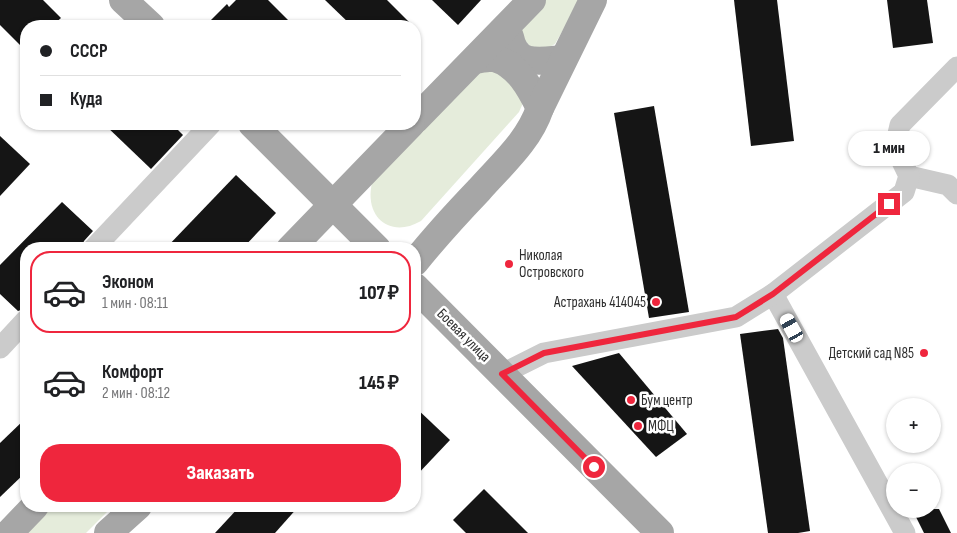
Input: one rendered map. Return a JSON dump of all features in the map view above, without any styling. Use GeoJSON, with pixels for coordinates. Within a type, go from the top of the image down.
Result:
{"type":"FeatureCollection","features":[{"type":"Feature","properties":{"kind":"main road"},"geometry":{"type":"LineString","coordinates":[[124,0],[145,20]]}},
{"type":"Feature","properties":{"kind":"main road"},"geometry":{"type":"LineString","coordinates":[[421,114],[532,0]]}},
{"type":"Feature","properties":{"kind":"main road"},"geometry":{"type":"LineString","coordinates":[[421,255],[441,230],[521,144],[534,125],[540,108],[592,0]]}},
{"type":"Feature","properties":{"kind":"main road"},"geometry":{"type":"LineString","coordinates":[[508,26],[513,49],[521,58],[532,61],[563,59]]}},
{"type":"Feature","properties":{"kind":"main road"},"geometry":{"type":"LineString","coordinates":[[475,60],[494,58],[509,65],[521,76],[540,108]]}},
{"type":"Feature","properties":{"kind":"main road"},"geometry":{"type":"LineString","coordinates":[[258,130],[371,242]]}},
{"type":"Feature","properties":{"kind":"main road"},"geometry":{"type":"LineString","coordinates":[[297,242],[406,130]]}},
{"type":"Feature","properties":{"kind":"main road","name":"Боевая улица"},"geometry":{"type":"LineString","coordinates":[[421,293],[660,533]]}},
{"type":"Feature","properties":{"kind":"main road"},"geometry":{"type":"LineString","coordinates":[[9,533],[29,512]]}},
{"type":"Feature","properties":{"kind":"main road"},"geometry":{"type":"LineString","coordinates":[[108,533],[131,512]]}},
{"type":"Feature","properties":{"kind":"street"},"geometry":{"type":"LineString","coordinates":[[502,374],[544,353],[736,317],[773,294],[904,192],[909,176],[895,147],[900,125],[957,67]]}},
{"type":"Feature","properties":{"kind":"street"},"geometry":{"type":"LineString","coordinates":[[100,242],[205,130]]}},
{"type":"Feature","properties":{"kind":"street"},"geometry":{"type":"LineString","coordinates":[[909,176],[948,185],[957,194]]}},
{"type":"Feature","properties":{"kind":"street"},"geometry":{"type":"LineString","coordinates":[[773,294],[905,533]]}},
{"type":"Feature","properties":{"kind":"street"},"geometry":{"type":"LineString","coordinates":[[0,348],[20,326]]}},
{"type":"Feature","properties":{"kind":"green space"},"geometry":{"type":"Polygon","coordinates":[[[539,0],[580,0],[555,44],[543,49],[534,48],[526,42],[520,31],[539,0]]]}},
{"type":"Feature","properties":{"kind":"green space"},"geometry":{"type":"Polygon","coordinates":[[[506,70],[523,103],[519,112],[421,221],[410,226],[399,227],[390,226],[382,222],[372,206],[372,183],[478,71],[506,70]]]}},
{"type":"Feature","properties":{"kind":"green space"},"geometry":{"type":"Polygon","coordinates":[[[43,512],[107,512],[86,533],[23,533],[43,512]]]}},
{"type":"Feature","properties":{"kind":"building"},"geometry":{"type":"Polygon","coordinates":[[[0,0],[43,0],[61,18],[59,20],[20,20],[20,45],[0,25],[0,0]]]}},
{"type":"Feature","properties":{"kind":"building"},"geometry":{"type":"Polygon","coordinates":[[[236,0],[268,0],[288,20],[211,20],[227,4],[229,7],[236,0]]]}},
{"type":"Feature","properties":{"kind":"building"},"geometry":{"type":"Polygon","coordinates":[[[325,0],[387,0],[407,20],[346,20],[325,0]]]}},
{"type":"Feature","properties":{"kind":"building"},"geometry":{"type":"Polygon","coordinates":[[[432,0],[481,0],[458,25],[432,0]]]}},
{"type":"Feature","properties":{"kind":"building"},"geometry":{"type":"Polygon","coordinates":[[[734,0],[777,0],[794,141],[751,146],[734,0]]]}},
{"type":"Feature","properties":{"kind":"building"},"geometry":{"type":"Polygon","coordinates":[[[887,0],[927,0],[933,43],[893,48],[887,0]]]}},
{"type":"Feature","properties":{"kind":"building"},"geometry":{"type":"Polygon","coordinates":[[[654,106],[689,312],[649,318],[614,113],[654,106]]]}},
{"type":"Feature","properties":{"kind":"building"},"geometry":{"type":"Polygon","coordinates":[[[110,130],[178,130],[183,135],[151,169],[110,130]]]}},
{"type":"Feature","properties":{"kind":"building"},"geometry":{"type":"Polygon","coordinates":[[[0,136],[30,164],[0,196],[0,136]]]}},
{"type":"Feature","properties":{"kind":"building"},"geometry":{"type":"Polygon","coordinates":[[[236,175],[276,213],[249,242],[172,242],[236,175]]]}},
{"type":"Feature","properties":{"kind":"building"},"geometry":{"type":"Polygon","coordinates":[[[62,202],[93,231],[84,242],[23,242],[62,202]]]}},
{"type":"Feature","properties":{"kind":"building"},"geometry":{"type":"Polygon","coordinates":[[[20,245],[20,310],[18,311],[0,294],[0,265],[20,245]]]}},
{"type":"Feature","properties":{"kind":"building"},"geometry":{"type":"Polygon","coordinates":[[[778,329],[783,338],[810,531],[798,533],[768,533],[740,334],[778,329]]]}},
{"type":"Feature","properties":{"kind":"building","name":"Бум центр"},"geometry":{"type":"Polygon","coordinates":[[[619,353],[687,434],[656,457],[572,366],[619,353]]]}},
{"type":"Feature","properties":{"kind":"building"},"geometry":{"type":"Polygon","coordinates":[[[421,413],[450,440],[421,471],[421,413]]]}},
{"type":"Feature","properties":{"kind":"building"},"geometry":{"type":"Polygon","coordinates":[[[20,424],[20,478],[0,497],[0,443],[20,424]]]}},
{"type":"Feature","properties":{"kind":"building"},"geometry":{"type":"Polygon","coordinates":[[[484,489],[528,533],[466,533],[453,520],[484,489]]]}},
{"type":"Feature","properties":{"kind":"building"},"geometry":{"type":"Polygon","coordinates":[[[234,512],[294,512],[275,533],[215,533],[234,512]]]}},
{"type":"Feature","properties":{"kind":"building"},"geometry":{"type":"Polygon","coordinates":[[[941,513],[951,533],[924,533],[916,518],[941,518],[941,513]]]}},
{"type":"Feature","properties":{"kind":"place","name":"Николая Островского"},"geometry":{"type":"Point","coordinates":[509,264]}},
{"type":"Feature","properties":{"kind":"place","name":"Астрахань 414045"},"geometry":{"type":"Point","coordinates":[656,302]}},
{"type":"Feature","properties":{"kind":"place","name":"Детский сад N85"},"geometry":{"type":"Point","coordinates":[924,353]}},
{"type":"Feature","properties":{"kind":"place","name":"Бум центр"},"geometry":{"type":"Point","coordinates":[631,400]}},
{"type":"Feature","properties":{"kind":"place","name":"МФЦ"},"geometry":{"type":"Point","coordinates":[638,426]}},
{"type":"Feature","properties":{"kind":"route"},"geometry":{"type":"LineString","coordinates":[[594,467],[502,374],[544,353],[736,317],[773,294],[889,204]]}}]}
